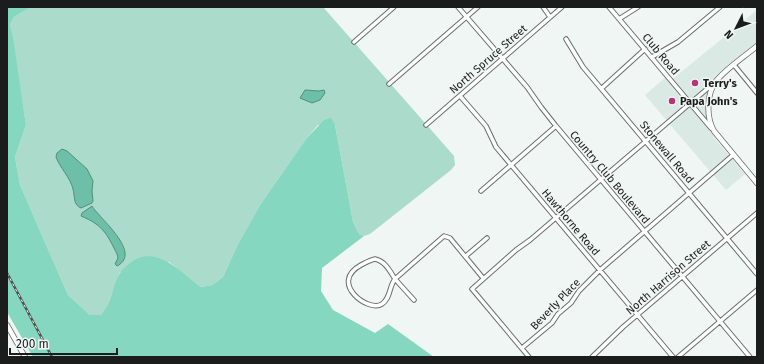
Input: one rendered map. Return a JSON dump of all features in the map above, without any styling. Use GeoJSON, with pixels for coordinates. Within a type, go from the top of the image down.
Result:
{"type":"FeatureCollection","features":[{"type":"Feature","properties":{"kind":"street"},"geometry":{"type":"LineString","coordinates":[[354,42],[394,7]]}},
{"type":"Feature","properties":{"kind":"street","name":"Country Club Boulevard"},"geometry":{"type":"LineString","coordinates":[[458,7],[527,87],[540,107],[750,357]]}},
{"type":"Feature","properties":{"kind":"street"},"geometry":{"type":"LineString","coordinates":[[389,84],[478,7]]}},
{"type":"Feature","properties":{"kind":"street"},"geometry":{"type":"LineString","coordinates":[[542,7],[550,17]]}},
{"type":"Feature","properties":{"kind":"street","name":"North Spruce Street"},"geometry":{"type":"LineString","coordinates":[[426,125],[562,7]]}},
{"type":"Feature","properties":{"kind":"street","name":"Club Road"},"geometry":{"type":"LineString","coordinates":[[609,7],[714,131]]}},
{"type":"Feature","properties":{"kind":"street"},"geometry":{"type":"LineString","coordinates":[[619,19],[638,7]]}},
{"type":"Feature","properties":{"kind":"street"},"geometry":{"type":"LineString","coordinates":[[652,57],[678,42],[720,7]]}},
{"type":"Feature","properties":{"kind":"street","name":"Stonewall Road"},"geometry":{"type":"LineString","coordinates":[[566,39],[583,67],[757,274]]}},
{"type":"Feature","properties":{"kind":"street"},"geometry":{"type":"LineString","coordinates":[[529,357],[472,289],[600,178],[646,141],[757,46]]}},
{"type":"Feature","properties":{"kind":"street"},"geometry":{"type":"LineString","coordinates":[[602,88],[646,49]]}},
{"type":"Feature","properties":{"kind":"street"},"geometry":{"type":"LineString","coordinates":[[734,65],[757,93]]}},
{"type":"Feature","properties":{"kind":"street"},"geometry":{"type":"LineString","coordinates":[[716,81],[708,106],[709,118],[714,131],[757,183]]}},
{"type":"Feature","properties":{"kind":"street","name":"Hawthorne Road"},"geometry":{"type":"LineString","coordinates":[[460,96],[486,126],[495,144],[511,165],[673,357]]}},
{"type":"Feature","properties":{"kind":"street"},"geometry":{"type":"LineString","coordinates":[[481,191],[556,126]]}},
{"type":"Feature","properties":{"kind":"street","name":"Beverly Place"},"geometry":{"type":"LineString","coordinates":[[522,348],[552,323],[560,312],[571,304],[579,291],[600,270],[733,155]]}},
{"type":"Feature","properties":{"kind":"street","name":"North Harrison Street"},"geometry":{"type":"LineString","coordinates":[[592,357],[607,341],[757,213]]}},
{"type":"Feature","properties":{"kind":"street"},"geometry":{"type":"LineString","coordinates":[[414,300],[395,279],[382,262],[375,259],[354,269],[349,274],[348,281],[350,289],[355,294],[366,304],[374,306],[381,305],[385,302],[389,295],[392,282],[395,279],[444,236],[450,238],[483,278]]}},
{"type":"Feature","properties":{"kind":"street"},"geometry":{"type":"LineString","coordinates":[[466,257],[487,238]]}},
{"type":"Feature","properties":{"kind":"street"},"geometry":{"type":"LineString","coordinates":[[678,357],[757,290]]}},
{"type":"Feature","properties":{"kind":"street"},"geometry":{"type":"LineString","coordinates":[[7,325],[25,357]]}},
{"type":"Feature","properties":{"kind":"shaded area"},"geometry":{"type":"Polygon","coordinates":[[[7,7],[31,7],[14,17],[10,25],[26,125],[15,157],[20,185],[68,295],[90,315],[101,315],[110,300],[117,278],[123,269],[138,258],[148,256],[167,262],[176,267],[201,287],[212,285],[223,277],[237,246],[260,205],[306,139],[324,120],[331,118],[335,125],[353,222],[359,234],[364,236],[322,268],[321,291],[333,310],[375,333],[388,324],[434,357],[33,357],[7,312],[7,7]]]}},
{"type":"Feature","properties":{"kind":"shaded area"},"geometry":{"type":"Polygon","coordinates":[[[31,7],[323,7],[454,156],[455,165],[451,170],[370,234],[364,236],[359,234],[353,222],[335,125],[318,125],[306,139],[260,205],[237,246],[223,277],[212,285],[201,287],[169,262],[120,272],[106,309],[101,315],[90,315],[68,295],[20,185],[15,157],[26,125],[10,25],[14,17],[31,7]]]}},
{"type":"Feature","properties":{"kind":"shaded area"},"geometry":{"type":"Polygon","coordinates":[[[757,10],[757,43],[712,81],[707,99],[707,118],[716,140],[745,174],[726,190],[645,95],[666,77],[670,82],[757,10]]]}},
{"type":"Feature","properties":{"kind":"shaded area"},"geometry":{"type":"Polygon","coordinates":[[[305,90],[324,90],[325,93],[320,100],[312,103],[300,98],[305,90]]]}},
{"type":"Feature","properties":{"kind":"shaded area"},"geometry":{"type":"Polygon","coordinates":[[[62,149],[67,151],[87,169],[93,181],[93,201],[92,203],[81,208],[75,203],[72,185],[56,157],[57,153],[62,149]]]}},
{"type":"Feature","properties":{"kind":"shaded area"},"geometry":{"type":"Polygon","coordinates":[[[92,206],[122,244],[125,253],[124,260],[117,266],[115,264],[118,258],[117,254],[104,231],[88,219],[81,216],[82,213],[92,206]]]}},
{"type":"Feature","properties":{"kind":"railway"},"geometry":{"type":"LineString","coordinates":[[7,273],[52,357]]}},
{"type":"Feature","properties":{"kind":"place","name":"Terry's"},"geometry":{"type":"Point","coordinates":[695,83]}},
{"type":"Feature","properties":{"kind":"place","name":"Papa John's"},"geometry":{"type":"Point","coordinates":[672,101]}}]}
